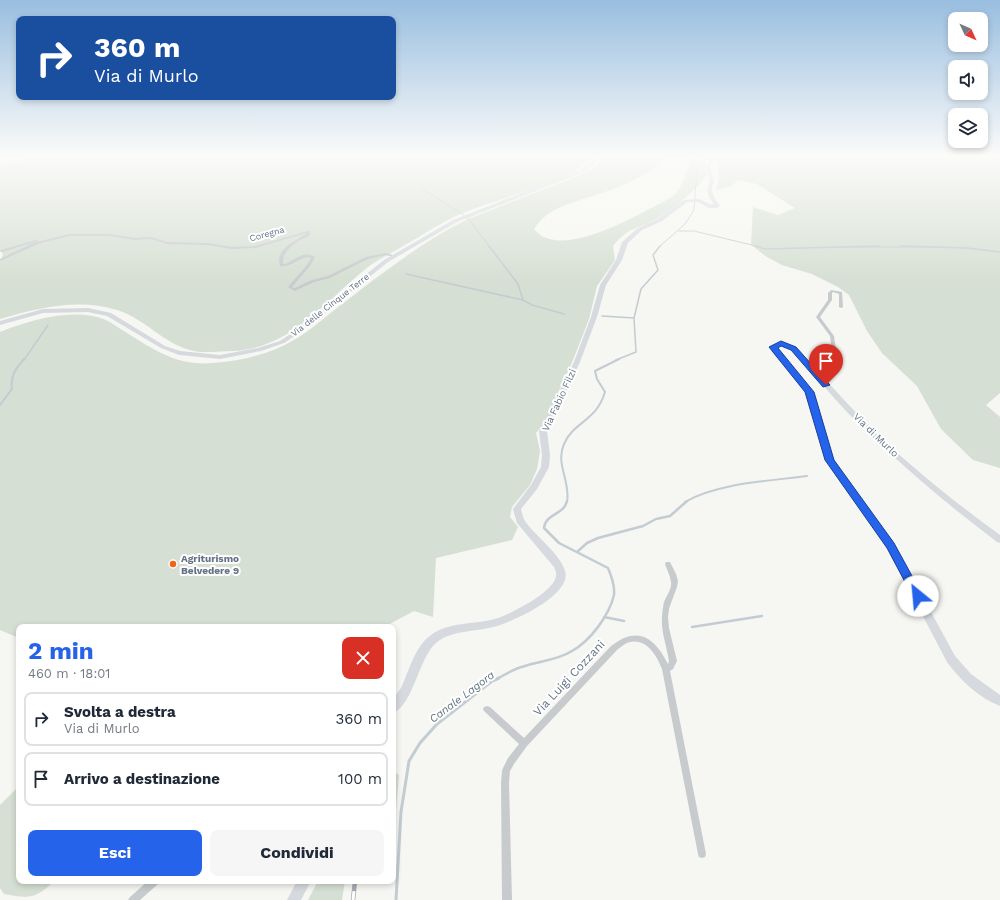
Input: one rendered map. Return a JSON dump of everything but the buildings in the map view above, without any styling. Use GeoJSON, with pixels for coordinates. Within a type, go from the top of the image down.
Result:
{"type":"FeatureCollection","features":[{"type":"Feature","properties":{"kind":"street","name":"Via delle Cinque Terre"},"geometry":{"type":"LineString","coordinates":[[0,323],[42,311],[88,310],[109,314],[163,347],[179,353],[208,357],[245,353],[276,344],[296,333],[366,276],[394,256],[458,220],[511,199]]}},
{"type":"Feature","properties":{"kind":"street","name":"Via Fabio Filzi"},"geometry":{"type":"LineString","coordinates":[[396,703],[413,674],[426,646],[434,638],[446,632],[500,622],[518,614],[552,591],[560,581],[561,573],[558,565],[520,521],[517,512],[519,506],[534,487],[545,467],[546,455],[543,431],[577,362],[594,317],[601,290],[619,260],[625,242],[640,229],[660,220],[688,200],[699,200],[710,206],[718,205],[712,199]]}},
{"type":"Feature","properties":{"kind":"street","name":"Coregna"},"geometry":{"type":"LineString","coordinates":[[0,260],[37,243],[56,237],[80,234],[99,234],[135,239],[151,238],[167,243],[208,244],[232,248],[255,247],[307,232],[309,234],[282,251],[280,260],[281,265],[285,266],[306,256],[313,257],[309,265],[290,287],[295,290],[313,281],[329,277],[367,258],[386,254],[394,256]]}},
{"type":"Feature","properties":{"kind":"street"},"geometry":{"type":"LineString","coordinates":[[2,251],[28,242],[56,237]]}},
{"type":"Feature","properties":{"kind":"street"},"geometry":{"type":"LineString","coordinates":[[826,385],[830,366],[834,358],[834,345],[832,336],[818,317],[830,300],[830,293],[832,291],[839,291],[842,294],[841,307]]}},
{"type":"Feature","properties":{"kind":"street","name":"Via di Murlo"},"geometry":{"type":"LineString","coordinates":[[1000,540],[952,504],[901,460],[860,421],[794,348],[781,344],[773,347],[809,392],[830,460],[891,546],[951,659],[971,682],[1000,701]]}},
{"type":"Feature","properties":{"kind":"street"},"geometry":{"type":"LineString","coordinates":[[666,669],[670,667],[673,661],[665,618],[676,586],[674,574],[668,564]]}},
{"type":"Feature","properties":{"kind":"street","name":"Via Luigi Cozzani"},"geometry":{"type":"LineString","coordinates":[[507,900],[506,771],[510,761],[524,743],[620,642],[635,638],[642,639],[651,644],[661,655],[666,669],[702,854]]}},
{"type":"Feature","properties":{"kind":"street"},"geometry":{"type":"LineString","coordinates":[[486,709],[524,743]]}},
{"type":"Feature","properties":{"kind":"street"},"geometry":{"type":"LineString","coordinates":[[133,900],[152,884]]}},
{"type":"Feature","properties":{"kind":"street"},"geometry":{"type":"LineString","coordinates":[[294,900],[302,884]]}},
{"type":"Feature","properties":{"kind":"shaded area"},"geometry":{"type":"Polygon","coordinates":[[[0,199],[503,199],[454,217],[381,258],[352,280],[322,308],[290,332],[273,341],[254,348],[233,351],[205,352],[180,347],[127,314],[102,306],[58,306],[29,311],[0,319],[0,262],[3,254],[0,251],[0,199]]]}},
{"type":"Feature","properties":{"kind":"shaded area"},"geometry":{"type":"Polygon","coordinates":[[[519,199],[583,199],[556,209],[540,221],[534,229],[545,237],[558,240],[574,239],[609,229],[668,199],[684,199],[658,218],[624,234],[613,246],[615,260],[597,286],[589,319],[573,360],[544,423],[536,433],[540,451],[537,469],[530,485],[512,507],[510,517],[518,527],[512,540],[436,558],[433,617],[414,611],[390,624],[16,624],[16,637],[0,630],[0,332],[25,323],[53,317],[67,315],[94,316],[106,320],[157,351],[178,360],[213,363],[234,361],[255,356],[285,345],[301,336],[374,279],[435,237],[468,219],[519,199]]]}},
{"type":"Feature","properties":{"kind":"shaded area"},"geometry":{"type":"Polygon","coordinates":[[[781,199],[1000,199],[1000,393],[986,405],[1000,417],[1000,468],[973,460],[941,429],[917,386],[882,353],[867,331],[849,295],[838,287],[812,274],[782,265],[767,257],[751,245],[753,207],[778,215],[795,208],[781,199]]]}},
{"type":"Feature","properties":{"kind":"shaded area"},"geometry":{"type":"Polygon","coordinates":[[[396,773],[399,775],[396,810],[396,773]]]}},
{"type":"Feature","properties":{"kind":"shaded area"},"geometry":{"type":"Polygon","coordinates":[[[16,789],[16,884],[50,884],[42,892],[36,895],[25,897],[4,894],[0,888],[0,805],[16,789]]]}},
{"type":"Feature","properties":{"kind":"shaded area"},"geometry":{"type":"Polygon","coordinates":[[[316,884],[345,884],[342,900],[308,900],[316,884]]]}},
{"type":"Feature","properties":{"kind":"waterway"},"geometry":{"type":"LineString","coordinates":[[438,199],[464,215]]}},
{"type":"Feature","properties":{"kind":"waterway","name":"Canale Lagora"},"geometry":{"type":"LineString","coordinates":[[660,246],[685,224],[694,210],[695,199]]}},
{"type":"Feature","properties":{"kind":"waterway"},"geometry":{"type":"LineString","coordinates":[[467,217],[490,247]]}},
{"type":"Feature","properties":{"kind":"waterway"},"geometry":{"type":"LineString","coordinates":[[679,231],[694,231],[756,246]]}},
{"type":"Feature","properties":{"kind":"waterway"},"geometry":{"type":"LineString","coordinates":[[489,246],[518,284],[523,300]]}},
{"type":"Feature","properties":{"kind":"waterway","name":"Canale Lagora"},"geometry":{"type":"LineString","coordinates":[[634,318],[641,289],[658,270],[653,255],[660,246]]}},
{"type":"Feature","properties":{"kind":"waterway"},"geometry":{"type":"LineString","coordinates":[[756,246],[765,249],[841,247]]}},
{"type":"Feature","properties":{"kind":"waterway"},"geometry":{"type":"LineString","coordinates":[[841,247],[879,246]]}},
{"type":"Feature","properties":{"kind":"waterway"},"geometry":{"type":"LineString","coordinates":[[900,246],[934,247]]}},
{"type":"Feature","properties":{"kind":"waterway"},"geometry":{"type":"LineString","coordinates":[[841,247],[934,247]]}},
{"type":"Feature","properties":{"kind":"waterway"},"geometry":{"type":"LineString","coordinates":[[934,247],[939,247]]}},
{"type":"Feature","properties":{"kind":"waterway"},"geometry":{"type":"LineString","coordinates":[[934,247],[967,248],[1000,252]]}},
{"type":"Feature","properties":{"kind":"waterway"},"geometry":{"type":"LineString","coordinates":[[406,274],[523,300]]}},
{"type":"Feature","properties":{"kind":"waterway"},"geometry":{"type":"LineString","coordinates":[[523,300],[532,305],[564,314]]}},
{"type":"Feature","properties":{"kind":"waterway"},"geometry":{"type":"LineString","coordinates":[[602,316],[634,318]]}},
{"type":"Feature","properties":{"kind":"waterway","name":"Canale Lagora"},"geometry":{"type":"LineString","coordinates":[[616,360],[636,352],[634,318]]}},
{"type":"Feature","properties":{"kind":"waterway"},"geometry":{"type":"LineString","coordinates":[[24,360],[48,325]]}},
{"type":"Feature","properties":{"kind":"waterway"},"geometry":{"type":"LineString","coordinates":[[0,405],[12,389],[14,372],[24,359]]}},
{"type":"Feature","properties":{"kind":"waterway","name":"Canale Lagora"},"geometry":{"type":"LineString","coordinates":[[567,502],[567,487],[561,459],[564,444],[573,430],[591,416],[601,402],[605,392],[597,379],[595,371],[619,359]]}},
{"type":"Feature","properties":{"kind":"waterway"},"geometry":{"type":"LineString","coordinates":[[687,501],[712,491],[728,487],[761,481],[807,476]]}},
{"type":"Feature","properties":{"kind":"waterway","name":"Canale Lagora"},"geometry":{"type":"LineString","coordinates":[[567,501],[562,509],[548,519],[544,528],[559,543],[608,568],[614,588],[614,595],[604,617]]}},
{"type":"Feature","properties":{"kind":"waterway"},"geometry":{"type":"LineString","coordinates":[[577,552],[587,543],[598,538],[643,526],[656,519],[670,516],[687,501]]}},
{"type":"Feature","properties":{"kind":"waterway"},"geometry":{"type":"LineString","coordinates":[[692,627],[762,616]]}},
{"type":"Feature","properties":{"kind":"waterway","name":"Canale Lagora"},"geometry":{"type":"LineString","coordinates":[[498,678],[518,668],[567,654],[579,647],[598,627],[604,617]]}},
{"type":"Feature","properties":{"kind":"waterway"},"geometry":{"type":"LineString","coordinates":[[604,617],[624,621]]}},
{"type":"Feature","properties":{"kind":"waterway","name":"Canale Lagora"},"geometry":{"type":"LineString","coordinates":[[396,900],[401,812],[409,761],[420,743],[437,724],[492,681],[498,678]]}},
{"type":"Feature","properties":{"kind":"railway"},"geometry":{"type":"LineString","coordinates":[[353,900],[355,884]]}},
{"type":"Feature","properties":{"kind":"place","name":"Agriturismo Belvedere 9"},"geometry":{"type":"Point","coordinates":[173,564]}},
{"type":"Feature","properties":{"kind":"route"},"geometry":{"type":"LineString","coordinates":[[826,385],[794,348],[784,344],[778,344],[773,347],[773,349],[805,384],[813,402],[830,460],[891,546],[918,596]]}}]}
